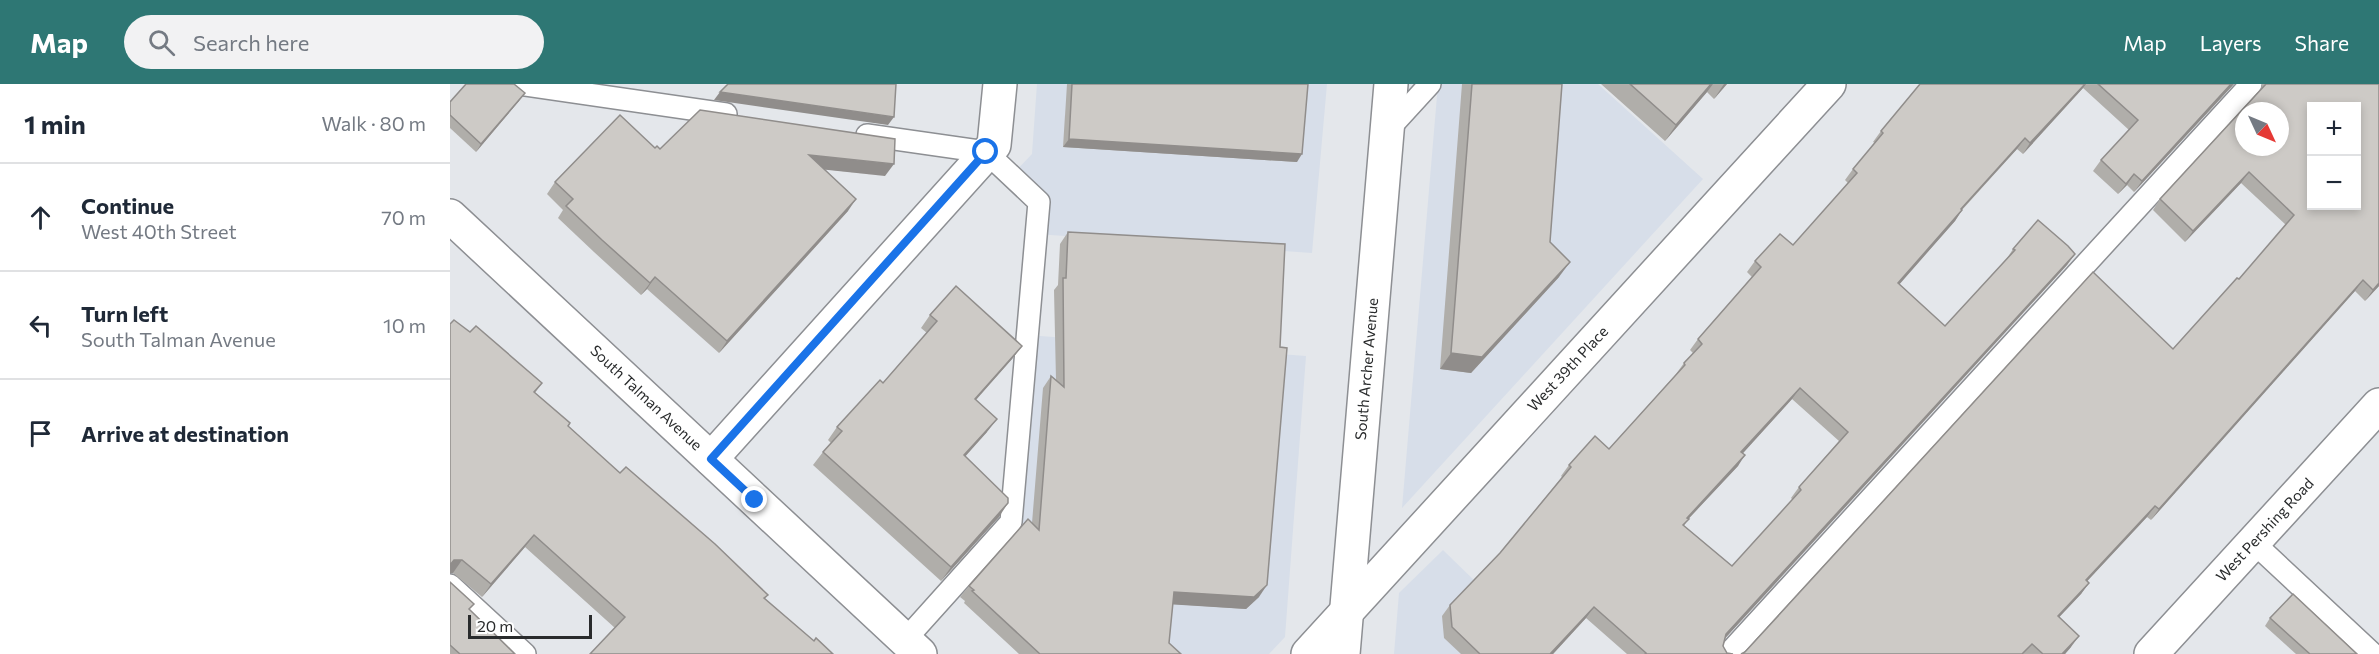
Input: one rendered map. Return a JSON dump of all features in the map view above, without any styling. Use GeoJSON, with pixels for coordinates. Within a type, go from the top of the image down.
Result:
{"type":"FeatureCollection","features":[{"type":"Feature","properties":{"kind":"street"},"geometry":{"type":"LineString","coordinates":[[711,459],[994,145],[1000,84]]}},
{"type":"Feature","properties":{"kind":"street","name":"South Archer Avenue"},"geometry":{"type":"LineString","coordinates":[[1343,654],[1391,84]]}},
{"type":"Feature","properties":{"kind":"street","name":"West 39th Place"},"geometry":{"type":"LineString","coordinates":[[1308,654],[1829,84]]}},
{"type":"Feature","properties":{"kind":"street","name":"South Talman Avenue"},"geometry":{"type":"LineString","coordinates":[[450,216],[913,647]]}},
{"type":"Feature","properties":{"kind":"street","name":"West Pershing Road"},"geometry":{"type":"LineString","coordinates":[[2151,654],[2379,405]]}},
{"type":"Feature","properties":{"kind":"lane"},"geometry":{"type":"LineString","coordinates":[[519,84],[740,116]]}},
{"type":"Feature","properties":{"kind":"lane"},"geometry":{"type":"LineString","coordinates":[[1387,131],[1430,84]]}},
{"type":"Feature","properties":{"kind":"lane"},"geometry":{"type":"LineString","coordinates":[[1728,654],[2251,84]]}},
{"type":"Feature","properties":{"kind":"lane"},"geometry":{"type":"LineString","coordinates":[[845,132],[986,152],[1039,202],[1011,522],[913,647]]}},
{"type":"Feature","properties":{"kind":"lane"},"geometry":{"type":"LineString","coordinates":[[2253,542],[2373,654]]}},
{"type":"Feature","properties":{"kind":"lane"},"geometry":{"type":"LineString","coordinates":[[450,585],[525,654]]}},
{"type":"Feature","properties":{"kind":"shaded area"},"geometry":{"type":"Polygon","coordinates":[[[1037,84],[1327,84],[1312,253],[1036,234],[1039,202],[1011,176],[1032,154],[1037,84]]]}},
{"type":"Feature","properties":{"kind":"shaded area"},"geometry":{"type":"Polygon","coordinates":[[[1438,84],[1598,84],[1703,179],[1402,508],[1438,84]]]}},
{"type":"Feature","properties":{"kind":"shaded area"},"geometry":{"type":"Polygon","coordinates":[[[1027,335],[1306,356],[1285,637],[1269,654],[1102,654],[1131,622],[1011,522],[1027,335]]]}},
{"type":"Feature","properties":{"kind":"shaded area"},"geometry":{"type":"Polygon","coordinates":[[[1443,550],[1550,654],[1394,654],[1399,593],[1443,550]]]}},
{"type":"Feature","properties":{"kind":"building"},"geometry":{"type":"Polygon","coordinates":[[[466,84],[514,84],[525,93],[481,144],[450,115],[450,102],[466,84]]]}},
{"type":"Feature","properties":{"kind":"building"},"geometry":{"type":"Polygon","coordinates":[[[728,84],[896,84],[894,117],[720,92],[728,84]]]}},
{"type":"Feature","properties":{"kind":"building"},"geometry":{"type":"Polygon","coordinates":[[[1072,84],[1308,84],[1302,154],[1069,139],[1072,84]]]}},
{"type":"Feature","properties":{"kind":"building"},"geometry":{"type":"Polygon","coordinates":[[[1472,84],[1562,84],[1550,242],[1570,262],[1482,357],[1451,353],[1472,84]]]}},
{"type":"Feature","properties":{"kind":"building"},"geometry":{"type":"Polygon","coordinates":[[[1630,84],[1711,84],[1676,125],[1630,84]]]}},
{"type":"Feature","properties":{"kind":"building"},"geometry":{"type":"Polygon","coordinates":[[[1920,84],[2085,84],[2030,143],[2025,138],[1898,283],[1945,326],[2015,250],[2013,249],[2038,220],[2075,254],[1726,634],[1723,646],[1727,653],[1733,654],[1645,654],[1594,607],[1550,654],[1480,654],[1452,627],[1450,605],[1500,553],[1571,467],[1569,465],[1595,436],[1609,449],[1702,344],[1698,339],[1761,267],[1755,261],[1780,234],[1793,245],[1857,173],[1853,169],[1883,133],[1881,131],[1920,84]],[[1800,388],[1741,452],[1745,455],[1683,525],[1732,566],[1801,490],[1799,487],[1848,432],[1800,388]]]}},
{"type":"Feature","properties":{"kind":"building"},"geometry":{"type":"Polygon","coordinates":[[[2098,84],[2231,84],[2142,181],[2134,174],[2126,184],[2101,160],[2138,120],[2098,84]]]}},
{"type":"Feature","properties":{"kind":"building"},"geometry":{"type":"Polygon","coordinates":[[[2266,84],[2379,84],[2379,283],[2373,290],[2363,280],[2159,509],[2155,506],[2086,580],[2089,583],[2058,616],[2079,636],[2062,654],[2043,654],[2032,644],[2022,654],[1741,654],[2093,272],[2173,349],[2237,278],[2239,279],[2294,215],[2249,172],[2193,231],[2160,199],[2235,118],[2235,156],[2289,156],[2289,102],[2249,102],[2266,84]]]}},
{"type":"Feature","properties":{"kind":"building"},"geometry":{"type":"Polygon","coordinates":[[[700,110],[895,139],[894,164],[809,155],[856,199],[727,341],[655,277],[650,283],[602,240],[566,206],[573,199],[555,182],[620,115],[655,148],[657,146],[660,149],[700,110]]]}},
{"type":"Feature","properties":{"kind":"building"},"geometry":{"type":"Polygon","coordinates":[[[1068,232],[1285,244],[1280,347],[1287,348],[1267,585],[1254,597],[1174,592],[1169,643],[1181,654],[1040,654],[969,586],[1028,519],[1039,530],[1051,376],[1064,387],[1063,278],[1066,278],[1068,232]]]}},
{"type":"Feature","properties":{"kind":"building"},"geometry":{"type":"Polygon","coordinates":[[[956,286],[1022,346],[975,399],[997,419],[964,455],[1008,498],[1008,503],[951,567],[823,452],[842,431],[837,427],[880,380],[883,383],[937,321],[930,315],[956,286]]]}},
{"type":"Feature","properties":{"kind":"building"},"geometry":{"type":"Polygon","coordinates":[[[454,320],[470,332],[476,326],[542,383],[534,392],[570,423],[568,426],[620,473],[626,467],[715,544],[768,595],[764,598],[814,641],[816,638],[833,654],[590,654],[625,617],[534,535],[491,584],[462,560],[454,560],[450,565],[450,324],[454,320]]]}},
{"type":"Feature","properties":{"kind":"building"},"geometry":{"type":"Polygon","coordinates":[[[450,582],[474,604],[469,609],[515,654],[460,654],[450,645],[450,582]]]}},
{"type":"Feature","properties":{"kind":"building"},"geometry":{"type":"Polygon","coordinates":[[[2293,594],[2357,654],[2310,654],[2270,618],[2293,594]]]}},
{"type":"Feature","properties":{"kind":"route"},"geometry":{"type":"LineString","coordinates":[[755,500],[711,459],[986,152]]}}]}
